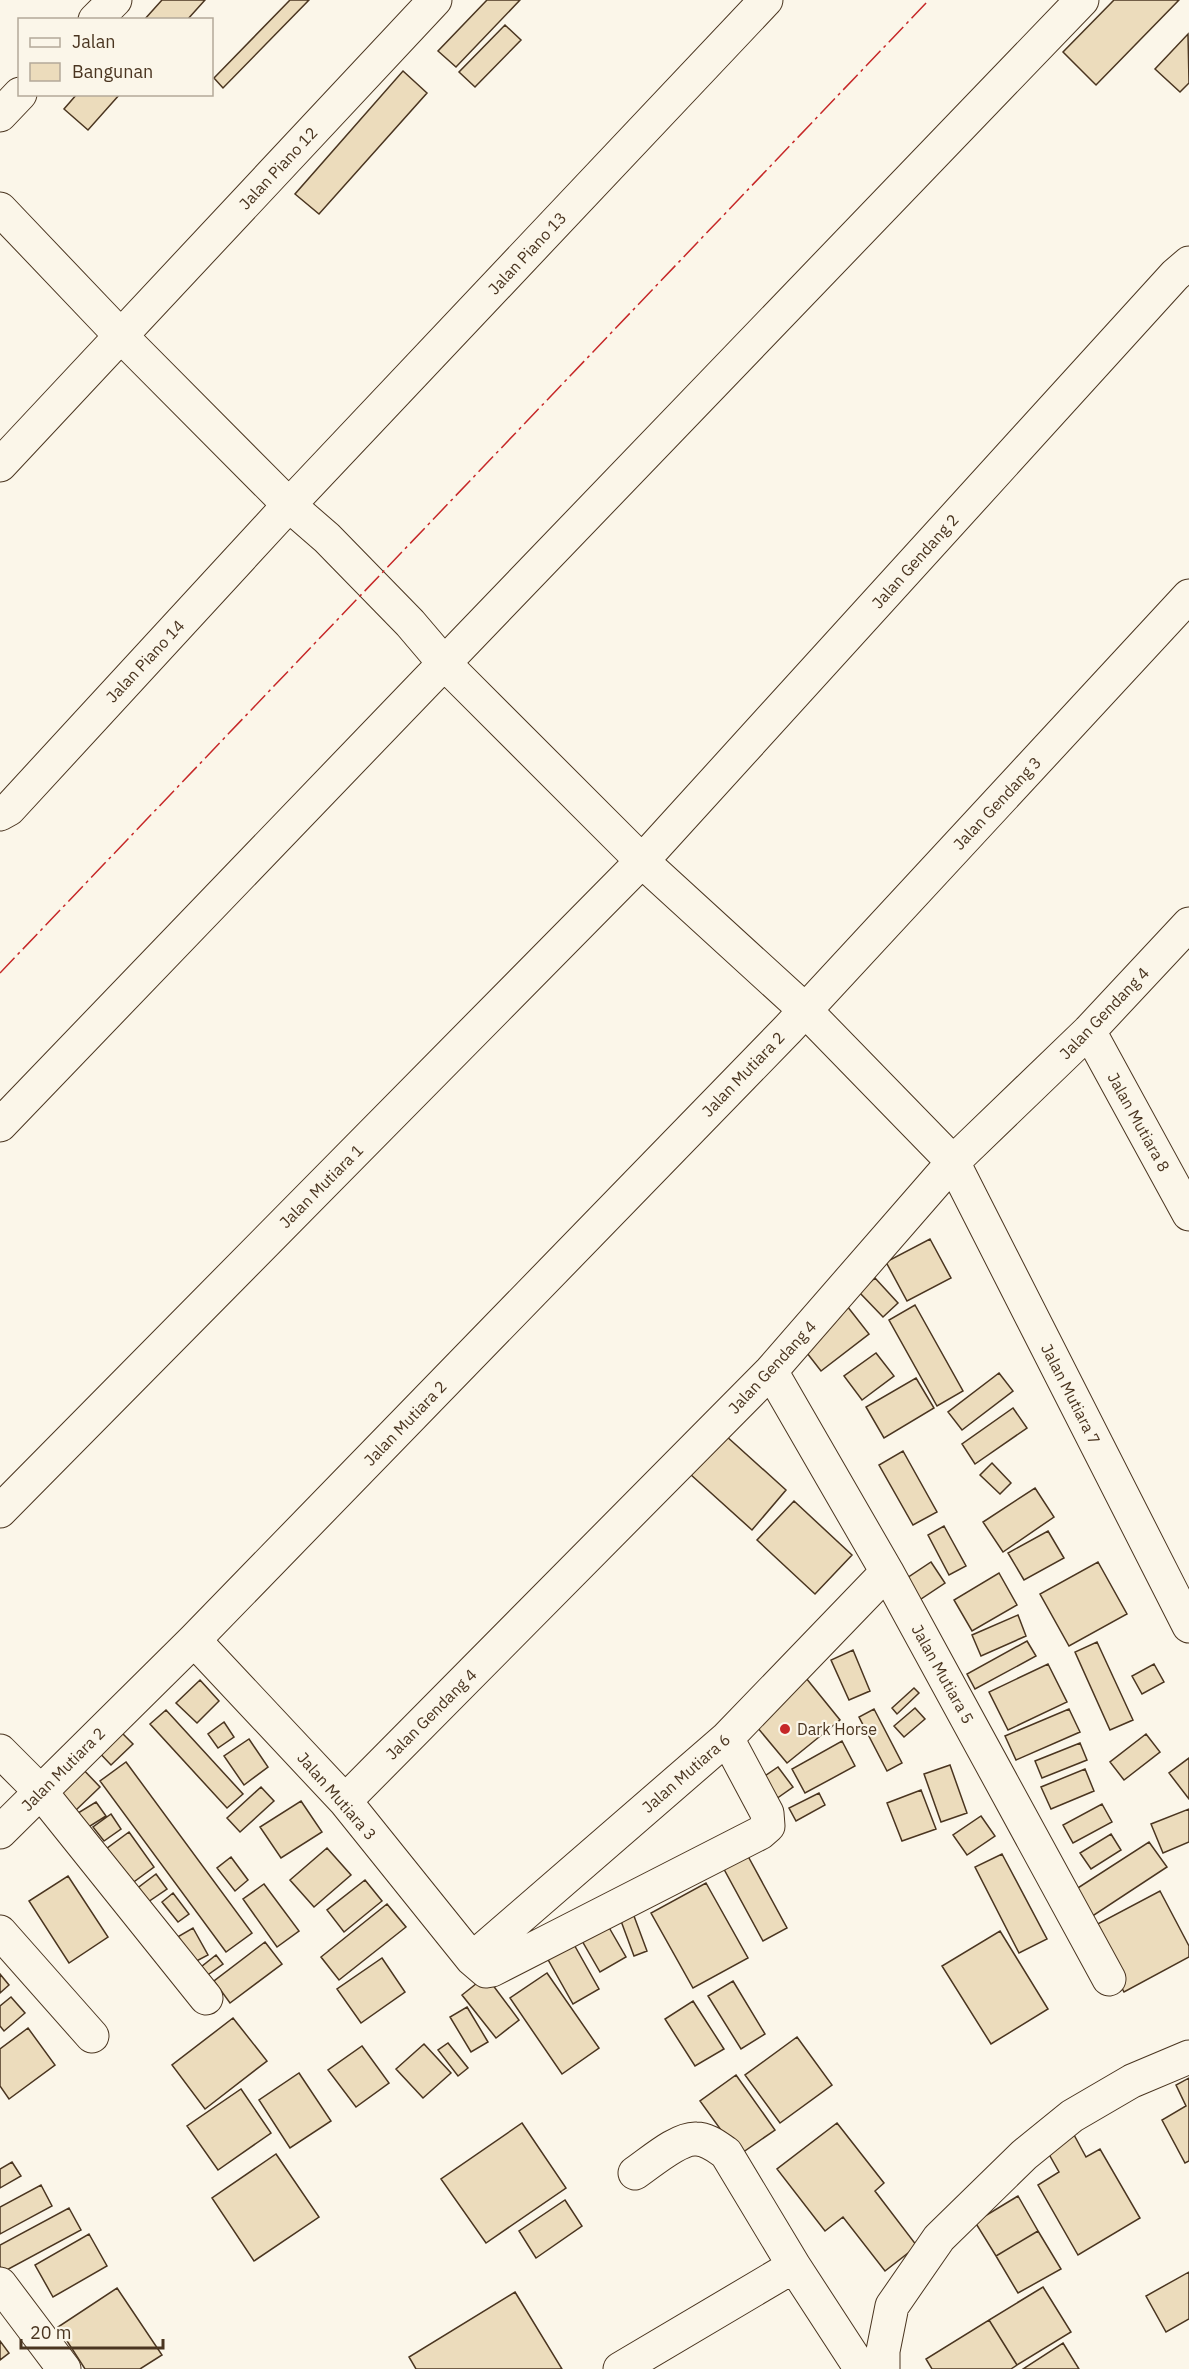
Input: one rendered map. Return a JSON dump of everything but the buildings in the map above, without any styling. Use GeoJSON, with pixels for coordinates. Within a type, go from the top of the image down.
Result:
{"type":"FeatureCollection","features":[{"type":"Feature","properties":{"kind":"street"},"geometry":{"type":"LineString","coordinates":[[97,18],[115,0]]}},
{"type":"Feature","properties":{"kind":"street","name":"Jalan Piano 12"},"geometry":{"type":"LineString","coordinates":[[0,465],[435,0]]}},
{"type":"Feature","properties":{"kind":"street","name":"Jalan Piano 13"},"geometry":{"type":"LineString","coordinates":[[289,505],[766,0]]}},
{"type":"Feature","properties":{"kind":"street"},"geometry":{"type":"LineString","coordinates":[[0,1125],[1082,0]]}},
{"type":"Feature","properties":{"kind":"street"},"geometry":{"type":"LineString","coordinates":[[0,115],[18,96]]}},
{"type":"Feature","properties":{"kind":"street","name":"Jalan Mutiara 7"},"geometry":{"type":"LineString","coordinates":[[0,209],[120,335],[289,505],[327,538],[410,623],[444,663],[642,861],[805,1010],[953,1162],[1189,1626]]}},
{"type":"Feature","properties":{"kind":"street","name":"Jalan Gendang 2"},"geometry":{"type":"LineString","coordinates":[[642,861],[1175,275],[1189,263]]}},
{"type":"Feature","properties":{"kind":"street","name":"Jalan Piano 14"},"geometry":{"type":"LineString","coordinates":[[0,814],[9,809],[289,505]]}},
{"type":"Feature","properties":{"kind":"street","name":"Jalan Gendang 3"},"geometry":{"type":"LineString","coordinates":[[805,1010],[1189,596]]}},
{"type":"Feature","properties":{"kind":"street","name":"Jalan Mutiara 1"},"geometry":{"type":"LineString","coordinates":[[0,1511],[642,861]]}},
{"type":"Feature","properties":{"kind":"street","name":"Jalan Gendang 4"},"geometry":{"type":"LineString","coordinates":[[345,1801],[771,1371],[953,1162],[1089,1031],[1189,924]]}},
{"type":"Feature","properties":{"kind":"street","name":"Jalan Mutiara 2"},"geometry":{"type":"LineString","coordinates":[[0,1832],[194,1640],[805,1010]]}},
{"type":"Feature","properties":{"kind":"street","name":"Jalan Mutiara 8"},"geometry":{"type":"LineString","coordinates":[[1089,1031],[1189,1214]]}},
{"type":"Feature","properties":{"kind":"street","name":"Jalan Mutiara 5"},"geometry":{"type":"LineString","coordinates":[[771,1371],[887,1572],[1110,1979]]}},
{"type":"Feature","properties":{"kind":"street","name":"Jalan Mutiara 6"},"geometry":{"type":"LineString","coordinates":[[472,1959],[728,1738],[887,1572]]}},
{"type":"Feature","properties":{"kind":"street","name":"Jalan Mutiara 3"},"geometry":{"type":"LineString","coordinates":[[194,1640],[345,1801],[472,1959]]}},
{"type":"Feature","properties":{"kind":"street"},"geometry":{"type":"LineString","coordinates":[[472,1959],[481,1968],[492,1970],[760,1833],[768,1826],[767,1813],[728,1738]]}},
{"type":"Feature","properties":{"kind":"street"},"geometry":{"type":"LineString","coordinates":[[0,1751],[40,1791],[206,1998]]}},
{"type":"Feature","properties":{"kind":"street"},"geometry":{"type":"LineString","coordinates":[[0,1932],[92,2036]]}},
{"type":"Feature","properties":{"kind":"street"},"geometry":{"type":"LineString","coordinates":[[883,2369],[883,2351],[892,2306],[939,2238],[1024,2155],[1072,2116],[1132,2081],[1189,2057]]}},
{"type":"Feature","properties":{"kind":"street"},"geometry":{"type":"LineString","coordinates":[[635,2173],[677,2145],[695,2139],[710,2142],[726,2153],[794,2266],[861,2369]]}},
{"type":"Feature","properties":{"kind":"street"},"geometry":{"type":"LineString","coordinates":[[620,2369],[794,2266]]}},
{"type":"Feature","properties":{"kind":"street"},"geometry":{"type":"LineString","coordinates":[[0,2284],[64,2369]]}},
{"type":"Feature","properties":{"kind":"power"},"geometry":{"type":"LineString","coordinates":[[0,973],[929,0]]}},
{"type":"Feature","properties":{"kind":"place","name":"Dark Horse"},"geometry":{"type":"Point","coordinates":[785,1729]}}]}
